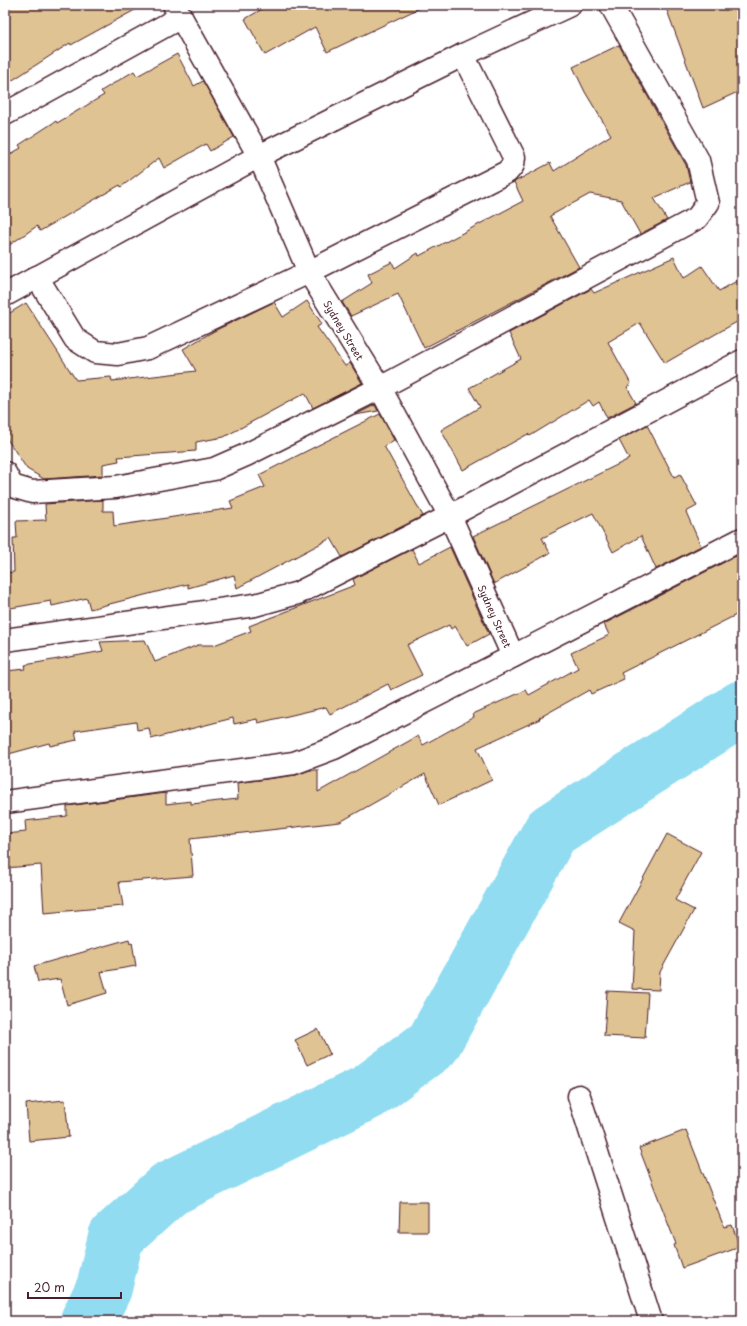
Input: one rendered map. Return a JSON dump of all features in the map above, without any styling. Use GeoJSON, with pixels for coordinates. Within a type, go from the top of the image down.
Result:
{"type":"FeatureCollection","features":[{"type":"Feature","properties":{"kind":"street"},"geometry":{"type":"LineString","coordinates":[[5,296],[259,156],[463,55],[570,5]]}},
{"type":"Feature","properties":{"kind":"street"},"geometry":{"type":"LineString","coordinates":[[5,473],[12,486],[32,492],[116,487],[214,469],[246,455],[380,388],[697,218],[704,211],[708,203],[698,160],[611,5]]}},
{"type":"Feature","properties":{"kind":"street"},"geometry":{"type":"LineString","coordinates":[[5,114],[178,11]]}},
{"type":"Feature","properties":{"kind":"street","name":"Sydney Street"},"geometry":{"type":"LineString","coordinates":[[178,11],[259,156],[309,272],[380,388],[450,516],[513,656]]}},
{"type":"Feature","properties":{"kind":"street"},"geometry":{"type":"LineString","coordinates":[[37,277],[75,339],[95,352],[118,354],[148,348],[309,272],[507,172],[513,165],[514,157],[463,55]]}},
{"type":"Feature","properties":{"kind":"street"},"geometry":{"type":"LineString","coordinates":[[5,640],[255,605],[298,593],[450,516],[742,361]]}},
{"type":"Feature","properties":{"kind":"street"},"geometry":{"type":"LineString","coordinates":[[5,802],[294,763],[334,748],[742,539]]}},
{"type":"Feature","properties":{"kind":"street"},"geometry":{"type":"LineString","coordinates":[[579,1096],[651,1321]]}},
{"type":"Feature","properties":{"kind":"building"},"geometry":{"type":"Polygon","coordinates":[[[5,5],[144,5],[71,45],[70,43],[5,85],[5,5]]]}},
{"type":"Feature","properties":{"kind":"building"},"geometry":{"type":"Polygon","coordinates":[[[269,5],[426,5],[327,52],[315,27],[265,55],[245,19],[269,5]]]}},
{"type":"Feature","properties":{"kind":"building"},"geometry":{"type":"Polygon","coordinates":[[[665,5],[742,5],[742,90],[703,108],[665,5]]]}},
{"type":"Feature","properties":{"kind":"building"},"geometry":{"type":"Polygon","coordinates":[[[619,45],[686,165],[690,182],[654,198],[667,220],[640,234],[621,200],[590,194],[550,216],[579,267],[424,348],[398,294],[351,316],[342,302],[372,283],[368,274],[392,262],[395,268],[418,253],[419,256],[523,201],[514,182],[550,163],[554,171],[611,135],[585,92],[573,67],[619,45]]]}},
{"type":"Feature","properties":{"kind":"building"},"geometry":{"type":"Polygon","coordinates":[[[177,54],[194,86],[203,81],[234,137],[210,151],[206,144],[164,168],[159,158],[121,187],[120,185],[40,231],[37,226],[5,248],[5,157],[21,148],[19,145],[56,121],[57,123],[104,95],[101,91],[134,71],[137,76],[177,54]]]}},
{"type":"Feature","properties":{"kind":"building"},"geometry":{"type":"Polygon","coordinates":[[[674,257],[684,278],[702,266],[719,291],[742,278],[742,319],[665,363],[640,323],[608,342],[631,384],[627,387],[636,403],[607,418],[599,402],[593,406],[589,400],[530,436],[528,434],[463,470],[441,430],[480,407],[469,388],[521,359],[509,333],[591,289],[594,293],[674,257]]]}},
{"type":"Feature","properties":{"kind":"building"},"geometry":{"type":"Polygon","coordinates":[[[307,301],[322,324],[317,327],[345,366],[350,363],[362,383],[313,408],[305,393],[224,437],[196,442],[196,451],[118,457],[119,461],[103,464],[103,475],[44,479],[27,469],[5,436],[5,316],[26,303],[76,380],[111,377],[112,381],[196,371],[183,349],[214,331],[274,302],[283,317],[307,301]]]}},
{"type":"Feature","properties":{"kind":"building"},"geometry":{"type":"Polygon","coordinates":[[[375,405],[378,411],[355,415],[375,405]]]}},
{"type":"Feature","properties":{"kind":"building"},"geometry":{"type":"Polygon","coordinates":[[[380,414],[394,440],[384,446],[423,516],[342,557],[331,538],[237,588],[234,575],[188,588],[188,584],[90,609],[87,598],[52,606],[51,601],[5,609],[5,573],[14,572],[13,538],[17,538],[16,521],[46,520],[45,504],[103,500],[103,511],[113,511],[114,526],[233,508],[230,501],[265,487],[259,475],[380,414]]]}},
{"type":"Feature","properties":{"kind":"building"},"geometry":{"type":"Polygon","coordinates":[[[647,425],[674,477],[680,474],[697,506],[686,512],[701,546],[656,569],[641,536],[613,552],[593,513],[542,538],[550,553],[494,584],[473,536],[629,459],[619,440],[647,425]]]}},
{"type":"Feature","properties":{"kind":"building"},"geometry":{"type":"Polygon","coordinates":[[[450,547],[489,634],[467,646],[455,626],[451,629],[449,625],[407,645],[422,675],[391,690],[388,684],[330,714],[326,707],[258,723],[257,719],[234,724],[233,718],[151,739],[149,728],[137,730],[136,722],[75,731],[77,740],[50,746],[49,743],[5,755],[5,671],[26,669],[25,665],[103,651],[100,642],[145,640],[155,662],[198,645],[214,645],[251,631],[249,626],[355,585],[353,579],[412,549],[419,563],[450,547]]]}},
{"type":"Feature","properties":{"kind":"building"},"geometry":{"type":"Polygon","coordinates":[[[742,553],[742,612],[621,673],[624,679],[591,694],[589,690],[539,718],[540,719],[477,748],[492,780],[439,805],[425,774],[340,822],[190,839],[193,876],[119,882],[123,906],[44,913],[41,865],[5,868],[5,834],[26,832],[25,821],[67,816],[67,806],[166,793],[166,804],[191,801],[191,804],[238,799],[237,783],[296,775],[310,770],[318,770],[318,792],[418,736],[423,745],[474,717],[473,714],[526,690],[529,695],[578,668],[571,653],[609,635],[604,624],[742,553]]]}},
{"type":"Feature","properties":{"kind":"building"},"geometry":{"type":"Polygon","coordinates":[[[667,834],[701,852],[675,900],[694,910],[660,972],[659,990],[632,989],[635,931],[619,923],[667,834]]]}},
{"type":"Feature","properties":{"kind":"building"},"geometry":{"type":"Polygon","coordinates":[[[129,939],[130,943],[132,942],[136,966],[101,972],[107,993],[67,1005],[60,979],[38,982],[34,966],[129,939]]]}},
{"type":"Feature","properties":{"kind":"building"},"geometry":{"type":"Polygon","coordinates":[[[607,991],[648,993],[645,1038],[604,1036],[607,991]]]}},
{"type":"Feature","properties":{"kind":"building"},"geometry":{"type":"Polygon","coordinates":[[[318,1029],[330,1054],[307,1065],[295,1040],[318,1029]]]}},
{"type":"Feature","properties":{"kind":"building"},"geometry":{"type":"Polygon","coordinates":[[[65,1100],[69,1137],[29,1141],[26,1104],[65,1100]]]}},
{"type":"Feature","properties":{"kind":"building"},"geometry":{"type":"Polygon","coordinates":[[[686,1130],[724,1227],[732,1225],[740,1247],[682,1268],[674,1245],[676,1244],[639,1148],[686,1130]]]}},
{"type":"Feature","properties":{"kind":"building"},"geometry":{"type":"Polygon","coordinates":[[[400,1202],[428,1202],[428,1232],[399,1232],[400,1202]]]}},
{"type":"Feature","properties":{"kind":"waterway"},"geometry":{"type":"LineString","coordinates":[[88,1321],[104,1288],[116,1237],[169,1189],[368,1092],[433,1044],[551,831],[742,708]]}}]}
